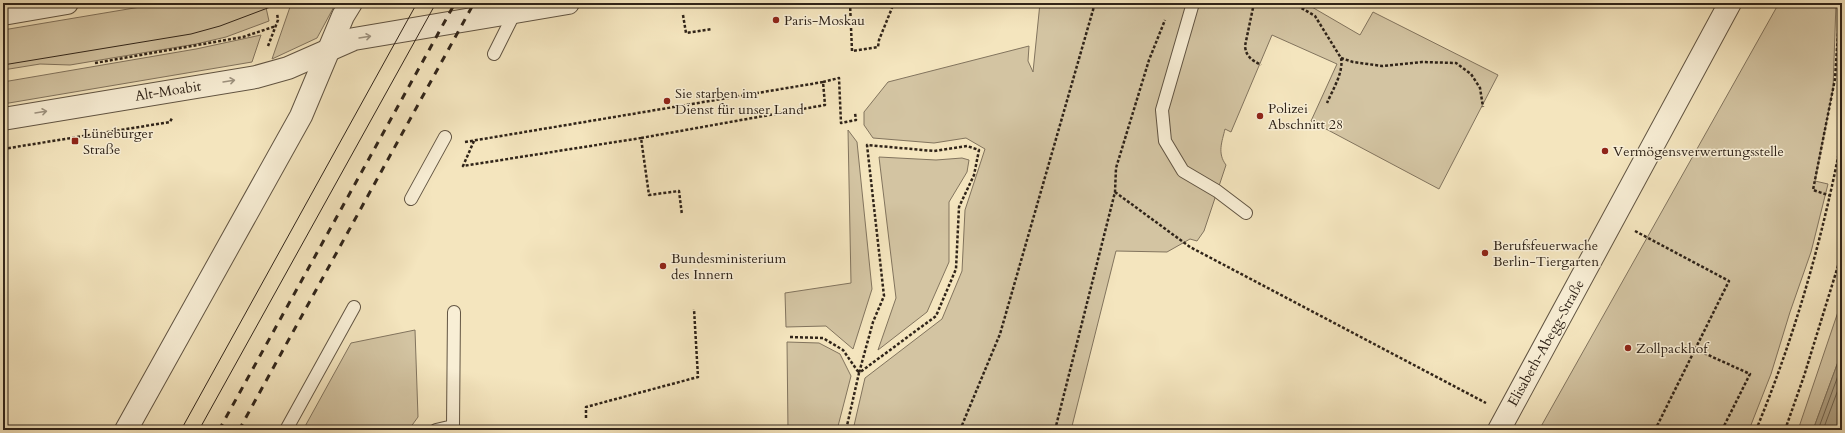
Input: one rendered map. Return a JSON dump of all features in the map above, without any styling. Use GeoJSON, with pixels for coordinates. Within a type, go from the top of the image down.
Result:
{"type":"FeatureCollection","features":[{"type":"Feature","properties":{"kind":"street"},"geometry":{"type":"LineString","coordinates":[[3,14],[67,3]]}},
{"type":"Feature","properties":{"kind":"street"},"geometry":{"type":"LineString","coordinates":[[126,430],[301,116],[351,3]]}},
{"type":"Feature","properties":{"kind":"street","name":"Alt-Moabit"},"geometry":{"type":"LineString","coordinates":[[3,119],[256,77],[288,68],[329,51],[354,38],[517,8],[568,3]]}},
{"type":"Feature","properties":{"kind":"street","name":"Elisabeth-Abegg-Straße"},"geometry":{"type":"LineString","coordinates":[[1499,430],[1730,3]]}},
{"type":"Feature","properties":{"kind":"lane"},"geometry":{"type":"LineString","coordinates":[[1193,3],[1162,110],[1165,141],[1183,171],[1217,191],[1246,213]]}},
{"type":"Feature","properties":{"kind":"lane"},"geometry":{"type":"LineString","coordinates":[[494,54],[517,8]]}},
{"type":"Feature","properties":{"kind":"lane"},"geometry":{"type":"LineString","coordinates":[[411,199],[443,142]]}},
{"type":"Feature","properties":{"kind":"lane"},"geometry":{"type":"LineString","coordinates":[[286,430],[354,307]]}},
{"type":"Feature","properties":{"kind":"lane"},"geometry":{"type":"LineString","coordinates":[[436,430],[453,426],[454,312]]}},
{"type":"Feature","properties":{"kind":"path"},"geometry":{"type":"LineString","coordinates":[[850,3],[852,51],[878,48],[879,40],[894,3]]}},
{"type":"Feature","properties":{"kind":"path"},"geometry":{"type":"LineString","coordinates":[[960,430],[1000,334],[1095,3]]}},
{"type":"Feature","properties":{"kind":"path"},"geometry":{"type":"LineString","coordinates":[[1254,3],[1245,46],[1246,53],[1251,59],[1261,65]]}},
{"type":"Feature","properties":{"kind":"path"},"geometry":{"type":"LineString","coordinates":[[1292,3],[1315,16],[1341,58],[1342,62],[1338,75],[1327,103]]}},
{"type":"Feature","properties":{"kind":"path"},"geometry":{"type":"LineString","coordinates":[[1831,196],[1813,190],[1835,79],[1840,3]]}},
{"type":"Feature","properties":{"kind":"path"},"geometry":{"type":"LineString","coordinates":[[268,47],[278,20],[278,13]]}},
{"type":"Feature","properties":{"kind":"path"},"geometry":{"type":"LineString","coordinates":[[683,16],[686,33],[712,30]]}},
{"type":"Feature","properties":{"kind":"path"},"geometry":{"type":"LineString","coordinates":[[1055,430],[1115,192],[1116,168],[1149,60],[1166,17]]}},
{"type":"Feature","properties":{"kind":"path"},"geometry":{"type":"LineString","coordinates":[[95,63],[243,38],[276,26]]}},
{"type":"Feature","properties":{"kind":"path"},"geometry":{"type":"LineString","coordinates":[[1341,58],[1353,62],[1382,66],[1422,62],[1456,63],[1471,74],[1480,88],[1483,107]]}},
{"type":"Feature","properties":{"kind":"path"},"geometry":{"type":"LineString","coordinates":[[443,142],[474,141],[823,82],[839,78],[841,123],[856,120],[855,113]]}},
{"type":"Feature","properties":{"kind":"path"},"geometry":{"type":"LineString","coordinates":[[474,141],[463,166],[641,138],[825,105],[823,82]]}},
{"type":"Feature","properties":{"kind":"path"},"geometry":{"type":"LineString","coordinates":[[3,149],[170,122],[173,116]]}},
{"type":"Feature","properties":{"kind":"path"},"geometry":{"type":"LineString","coordinates":[[1756,430],[1777,379],[1814,261],[1831,196],[1842,137]]}},
{"type":"Feature","properties":{"kind":"path"},"geometry":{"type":"LineString","coordinates":[[641,138],[649,195],[679,191],[682,215]]}},
{"type":"Feature","properties":{"kind":"path"},"geometry":{"type":"LineString","coordinates":[[846,430],[859,373],[873,322],[884,296],[867,145],[934,151],[967,146],[979,150],[974,174],[959,207],[956,269],[936,316],[859,373]]}},
{"type":"Feature","properties":{"kind":"path"},"geometry":{"type":"LineString","coordinates":[[1115,192],[1190,247],[1486,404]]}},
{"type":"Feature","properties":{"kind":"path"},"geometry":{"type":"LineString","coordinates":[[1648,238],[1729,281],[1655,430]]}},
{"type":"Feature","properties":{"kind":"path"},"geometry":{"type":"LineString","coordinates":[[1785,430],[1804,376],[1842,253]]}},
{"type":"Feature","properties":{"kind":"path"},"geometry":{"type":"LineString","coordinates":[[586,418],[586,407],[698,377],[694,309]]}},
{"type":"Feature","properties":{"kind":"path"},"geometry":{"type":"LineString","coordinates":[[790,337],[823,338],[843,350],[859,373]]}},
{"type":"Feature","properties":{"kind":"path"},"geometry":{"type":"LineString","coordinates":[[1695,349],[1750,374],[1722,430]]}},
{"type":"Feature","properties":{"kind":"shaded area"},"geometry":{"type":"Polygon","coordinates":[[[164,3],[265,3],[269,21],[226,37],[196,44],[70,65],[40,64],[3,70],[3,30],[164,3]]]}},
{"type":"Feature","properties":{"kind":"shaded area"},"geometry":{"type":"Polygon","coordinates":[[[298,3],[336,3],[317,38],[272,59],[290,7],[298,3]]]}},
{"type":"Feature","properties":{"kind":"shaded area"},"geometry":{"type":"Polygon","coordinates":[[[1040,3],[1305,3],[1360,35],[1373,12],[1498,75],[1439,189],[1311,121],[1337,64],[1272,35],[1231,132],[1225,129],[1221,152],[1223,161],[1226,165],[1204,231],[1197,241],[1190,239],[1167,252],[1116,251],[1071,430],[853,430],[865,378],[942,319],[962,271],[965,210],[985,149],[966,138],[934,143],[873,138],[864,125],[864,112],[888,82],[1029,46],[1028,61],[1033,72],[1040,3]]]}},
{"type":"Feature","properties":{"kind":"shaded area"},"geometry":{"type":"Polygon","coordinates":[[[1779,3],[1836,3],[1833,89],[1815,181],[1828,184],[1811,252],[1790,312],[1771,374],[1749,430],[1539,430],[1779,3]]]}},
{"type":"Feature","properties":{"kind":"shaded area"},"geometry":{"type":"Polygon","coordinates":[[[261,35],[252,62],[3,104],[3,82],[196,49],[261,35]]]}},
{"type":"Feature","properties":{"kind":"shaded area"},"geometry":{"type":"Polygon","coordinates":[[[848,130],[857,142],[872,289],[853,349],[826,326],[786,327],[785,293],[851,283],[848,130]]]}},
{"type":"Feature","properties":{"kind":"shaded area"},"geometry":{"type":"Polygon","coordinates":[[[879,157],[936,160],[962,158],[969,160],[967,172],[949,202],[949,262],[927,312],[878,350],[896,298],[879,157]]]}},
{"type":"Feature","properties":{"kind":"shaded area"},"geometry":{"type":"Polygon","coordinates":[[[1842,300],[1842,351],[1813,430],[1798,430],[1842,300]]]}},
{"type":"Feature","properties":{"kind":"shaded area"},"geometry":{"type":"Polygon","coordinates":[[[415,330],[418,417],[410,428],[402,430],[303,430],[351,343],[415,330]]]}},
{"type":"Feature","properties":{"kind":"shaded area"},"geometry":{"type":"Polygon","coordinates":[[[787,342],[819,343],[840,354],[851,376],[837,430],[788,430],[787,342]]]}},
{"type":"Feature","properties":{"kind":"water"},"geometry":{"type":"Polygon","coordinates":[[[1842,351],[1842,430],[1813,430],[1842,351]]]}},
{"type":"Feature","properties":{"kind":"tram line"},"geometry":{"type":"LineString","coordinates":[[3,65],[191,34],[220,26],[281,3]]}},
{"type":"Feature","properties":{"kind":"tram line"},"geometry":{"type":"LineString","coordinates":[[181,430],[417,3]]}},
{"type":"Feature","properties":{"kind":"tram line"},"geometry":{"type":"LineString","coordinates":[[199,430],[436,3]]}},
{"type":"Feature","properties":{"kind":"railway"},"geometry":{"type":"LineString","coordinates":[[219,430],[455,3]]}},
{"type":"Feature","properties":{"kind":"railway"},"geometry":{"type":"LineString","coordinates":[[239,430],[474,3]]}},
{"type":"Feature","properties":{"kind":"place","name":"Paris-Moskau"},"geometry":{"type":"Point","coordinates":[776,20]}},
{"type":"Feature","properties":{"kind":"place","name":"Sie starben im Dienst für unser Land"},"geometry":{"type":"Point","coordinates":[667,101]}},
{"type":"Feature","properties":{"kind":"place","name":"Polizei Abschnitt 28"},"geometry":{"type":"Point","coordinates":[1260,116]}},
{"type":"Feature","properties":{"kind":"place","name":"Lüneburger Straße"},"geometry":{"type":"Point","coordinates":[75,141]}},
{"type":"Feature","properties":{"kind":"place","name":"Vermögensverwertungsstelle"},"geometry":{"type":"Point","coordinates":[1605,151]}},
{"type":"Feature","properties":{"kind":"place","name":"Berufsfeuerwache Berlin-Tiergarten"},"geometry":{"type":"Point","coordinates":[1485,253]}},
{"type":"Feature","properties":{"kind":"place","name":"Bundesministerium des Innern"},"geometry":{"type":"Point","coordinates":[663,266]}},
{"type":"Feature","properties":{"kind":"place","name":"Zollpackhof"},"geometry":{"type":"Point","coordinates":[1628,348]}}]}
